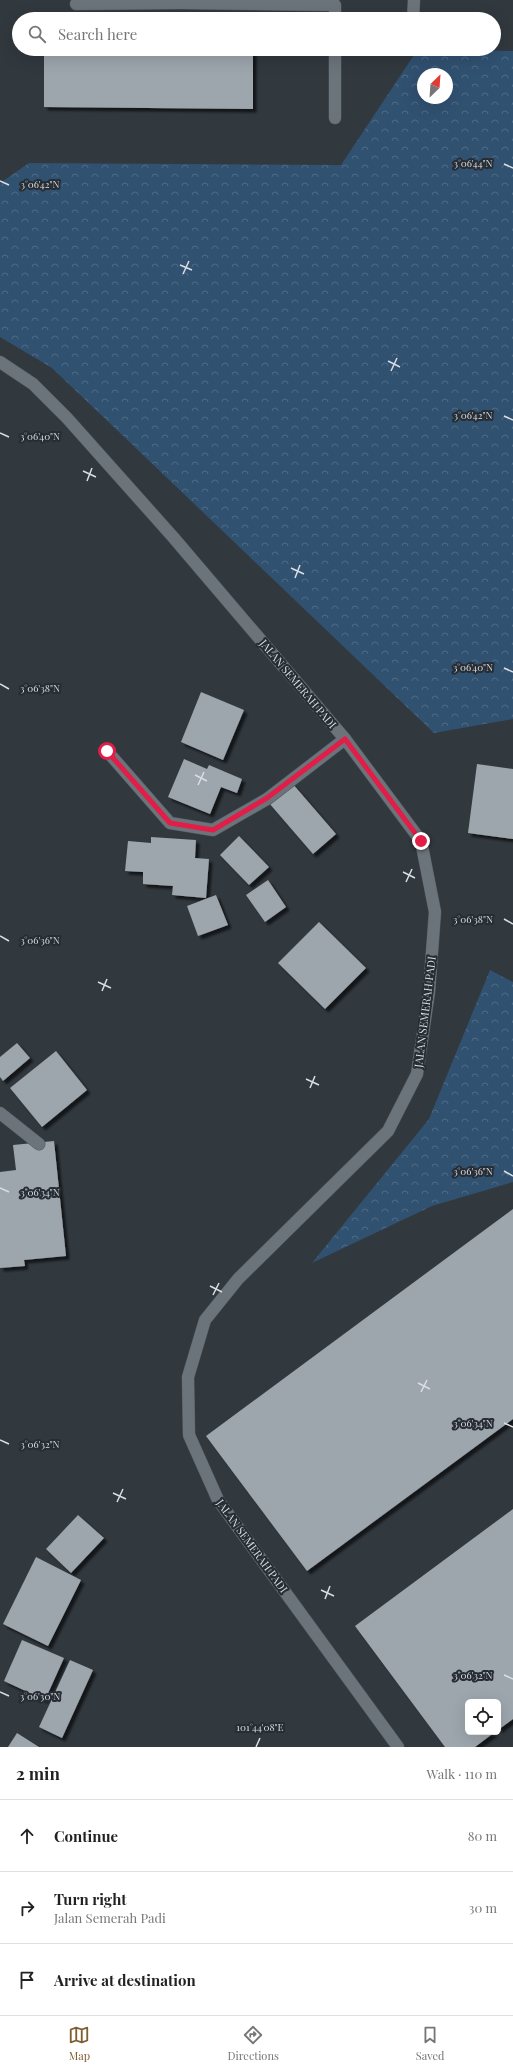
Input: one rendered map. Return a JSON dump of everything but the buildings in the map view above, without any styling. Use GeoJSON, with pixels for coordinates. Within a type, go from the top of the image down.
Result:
{"type":"FeatureCollection","features":[{"type":"Feature","properties":{"kind":"street"},"geometry":{"type":"LineString","coordinates":[[413,12],[414,0]]}},
{"type":"Feature","properties":{"kind":"street"},"geometry":{"type":"LineString","coordinates":[[76,4],[180,1],[335,5],[335,12]]}},
{"type":"Feature","properties":{"kind":"street"},"geometry":{"type":"LineString","coordinates":[[335,56],[335,118]]}},
{"type":"Feature","properties":{"kind":"street","name":"JALAN SEMERAH PADI"},"geometry":{"type":"LineString","coordinates":[[0,362],[33,384],[67,418],[173,537],[345,739],[421,841],[435,912],[430,992],[417,1074],[388,1131],[238,1279],[205,1320],[188,1377],[189,1435],[218,1500],[398,1747]]}},
{"type":"Feature","properties":{"kind":"street"},"geometry":{"type":"LineString","coordinates":[[107,751],[170,823],[213,830],[267,798],[345,739]]}},
{"type":"Feature","properties":{"kind":"street"},"geometry":{"type":"LineString","coordinates":[[0,1113],[39,1144]]}},
{"type":"Feature","properties":{"kind":"green space"},"geometry":{"type":"Polygon","coordinates":[[[501,51],[513,51],[513,719],[434,733],[52,368],[0,337],[0,183],[29,163],[341,165],[413,56],[501,56],[501,51]]]}},
{"type":"Feature","properties":{"kind":"green space"},"geometry":{"type":"Polygon","coordinates":[[[490,970],[513,982],[513,1182],[432,1206],[312,1263],[429,1119],[490,970]]]}},
{"type":"Feature","properties":{"kind":"route"},"geometry":{"type":"LineString","coordinates":[[107,751],[170,823],[213,830],[267,798],[345,739],[421,841]]}}]}
